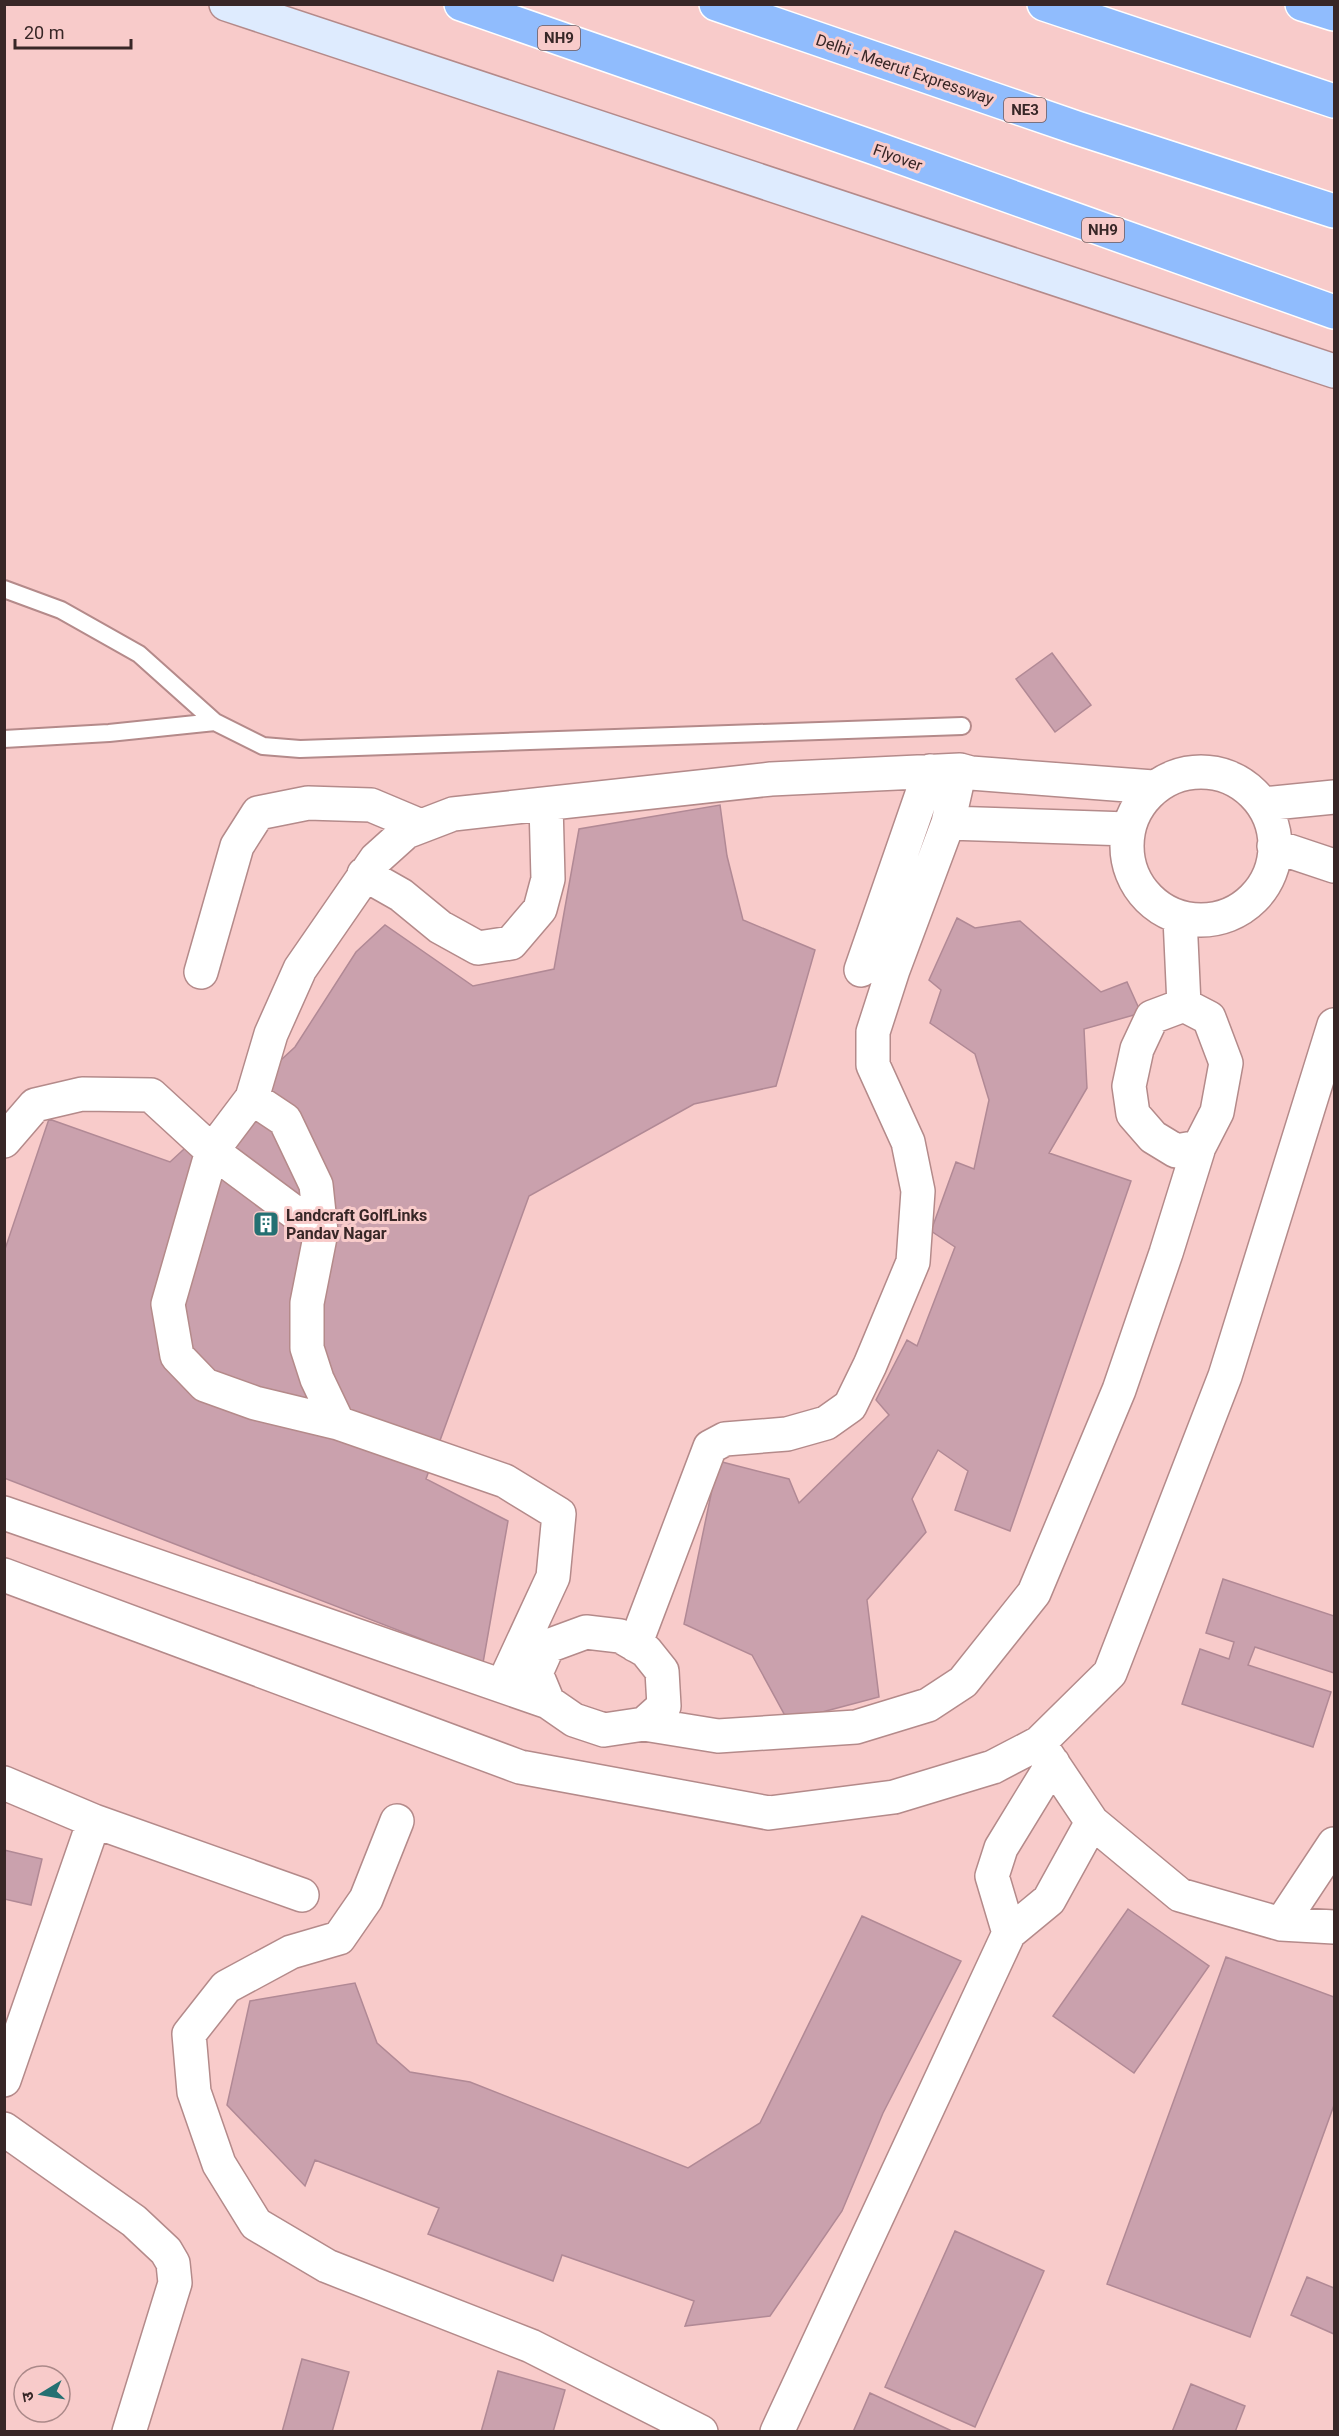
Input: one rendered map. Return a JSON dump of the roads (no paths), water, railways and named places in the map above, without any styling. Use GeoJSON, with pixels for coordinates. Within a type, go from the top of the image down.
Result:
{"type":"FeatureCollection","features":[{"type":"Feature","properties":{"kind":"highway","name":"Flyover"},"geometry":{"type":"LineString","coordinates":[[461,4],[1335,312]]}},
{"type":"Feature","properties":{"kind":"highway","name":"Delhi - Meerut Expressway"},"geometry":{"type":"LineString","coordinates":[[716,4],[1077,128],[1335,212]]}},
{"type":"Feature","properties":{"kind":"highway"},"geometry":{"type":"LineString","coordinates":[[1044,4],[1335,100]]}},
{"type":"Feature","properties":{"kind":"highway"},"geometry":{"type":"LineString","coordinates":[[1302,4],[1335,14]]}},
{"type":"Feature","properties":{"kind":"street"},"geometry":{"type":"LineString","coordinates":[[226,4],[1335,371]]}},
{"type":"Feature","properties":{"kind":"street"},"geometry":{"type":"LineString","coordinates":[[635,1645],[710,1447],[725,1439],[787,1434],[826,1423],[850,1406],[914,1262],[918,1191],[908,1142],[873,1065],[873,1032],[893,970],[948,823],[945,770]]}},
{"type":"Feature","properties":{"kind":"street"},"geometry":{"type":"LineString","coordinates":[[861,970],[945,770]]}},
{"type":"Feature","properties":{"kind":"street"},"geometry":{"type":"LineString","coordinates":[[503,1685],[553,1577],[558,1514],[505,1481],[338,1423],[255,1402],[205,1385],[177,1356],[168,1304],[212,1151],[252,1098],[271,1034],[300,969],[364,874],[376,859],[406,832],[453,814],[771,779],[945,770],[1153,787]]}},
{"type":"Feature","properties":{"kind":"street"},"geometry":{"type":"LineString","coordinates":[[1200,771],[1224,774],[1246,786],[1263,804],[1273,828],[1275,854],[1268,879],[1253,900],[1231,914],[1206,920],[1180,918],[1160,908],[1143,893],[1131,874],[1126,852],[1128,829],[1137,806],[1153,787],[1175,775],[1200,771]]}},
{"type":"Feature","properties":{"kind":"street"},"geometry":{"type":"LineString","coordinates":[[1263,804],[1335,797]]}},
{"type":"Feature","properties":{"kind":"street"},"geometry":{"type":"LineString","coordinates":[[201,972],[237,846],[258,813],[308,803],[371,805],[421,826]]}},
{"type":"Feature","properties":{"kind":"street"},"geometry":{"type":"LineString","coordinates":[[364,874],[401,895],[440,927],[478,948],[511,943],[540,909],[549,879],[546,804]]}},
{"type":"Feature","properties":{"kind":"street"},"geometry":{"type":"LineString","coordinates":[[948,823],[1128,829]]}},
{"type":"Feature","properties":{"kind":"street"},"geometry":{"type":"LineString","coordinates":[[1274,846],[1335,866]]}},
{"type":"Feature","properties":{"kind":"street"},"geometry":{"type":"LineString","coordinates":[[1180,918],[1184,1005]]}},
{"type":"Feature","properties":{"kind":"street"},"geometry":{"type":"LineString","coordinates":[[4,1513],[503,1685],[548,1702],[574,1720],[604,1730],[644,1724],[718,1736],[856,1726],[928,1705],[963,1682],[1034,1593],[1119,1390],[1166,1253],[1199,1147],[1217,1112],[1227,1063],[1209,1018],[1184,1005],[1152,1017],[1137,1049],[1129,1086],[1133,1114],[1153,1137],[1176,1151],[1199,1147]]}},
{"type":"Feature","properties":{"kind":"street"},"geometry":{"type":"LineString","coordinates":[[1009,1933],[992,1876],[1001,1848],[1046,1753],[1110,1673],[1226,1376],[1335,1024]]}},
{"type":"Feature","properties":{"kind":"street"},"geometry":{"type":"LineString","coordinates":[[4,1141],[35,1105],[82,1094],[151,1095],[212,1151],[321,1232]]}},
{"type":"Feature","properties":{"kind":"street"},"geometry":{"type":"LineString","coordinates":[[252,1098],[285,1120],[315,1185],[321,1232],[307,1304],[307,1348],[317,1379],[338,1423]]}},
{"type":"Feature","properties":{"kind":"street"},"geometry":{"type":"LineString","coordinates":[[4,1575],[520,1767],[769,1813],[894,1797],[1046,1753]]}},
{"type":"Feature","properties":{"kind":"street"},"geometry":{"type":"LineString","coordinates":[[548,1702],[536,1673],[548,1646],[586,1632],[620,1636],[646,1651],[662,1671],[664,1706],[644,1724]]}},
{"type":"Feature","properties":{"kind":"street"},"geometry":{"type":"LineString","coordinates":[[1046,1753],[1092,1822],[1180,1895],[1281,1924],[1335,1927]]}},
{"type":"Feature","properties":{"kind":"street"},"geometry":{"type":"LineString","coordinates":[[4,1783],[94,1821],[302,1895]]}},
{"type":"Feature","properties":{"kind":"street"},"geometry":{"type":"LineString","coordinates":[[4,2080],[94,1821]]}},
{"type":"Feature","properties":{"kind":"street"},"geometry":{"type":"LineString","coordinates":[[397,1821],[366,1899],[339,1938],[291,1953],[226,1987],[189,2034],[194,2092],[219,2164],[256,2223],[327,2265],[531,2346],[701,2432]]}},
{"type":"Feature","properties":{"kind":"street"},"geometry":{"type":"LineString","coordinates":[[777,2432],[1009,1933],[1049,1900],[1092,1822]]}},
{"type":"Feature","properties":{"kind":"street"},"geometry":{"type":"LineString","coordinates":[[1281,1924],[1335,1844]]}},
{"type":"Feature","properties":{"kind":"street"},"geometry":{"type":"LineString","coordinates":[[4,2129],[134,2221],[166,2251],[173,2263],[175,2283],[129,2432]]}},
{"type":"Feature","properties":{"kind":"lane"},"geometry":{"type":"LineString","coordinates":[[4,589],[61,610],[139,654],[215,722],[263,746],[300,749],[962,726]]}},
{"type":"Feature","properties":{"kind":"lane"},"geometry":{"type":"LineString","coordinates":[[4,739],[109,734],[215,722]]}},
{"type":"Feature","properties":{"kind":"place","name":"Landcraft GolfLinks Pandav Nagar"},"geometry":{"type":"Point","coordinates":[266,1224]}}]}
